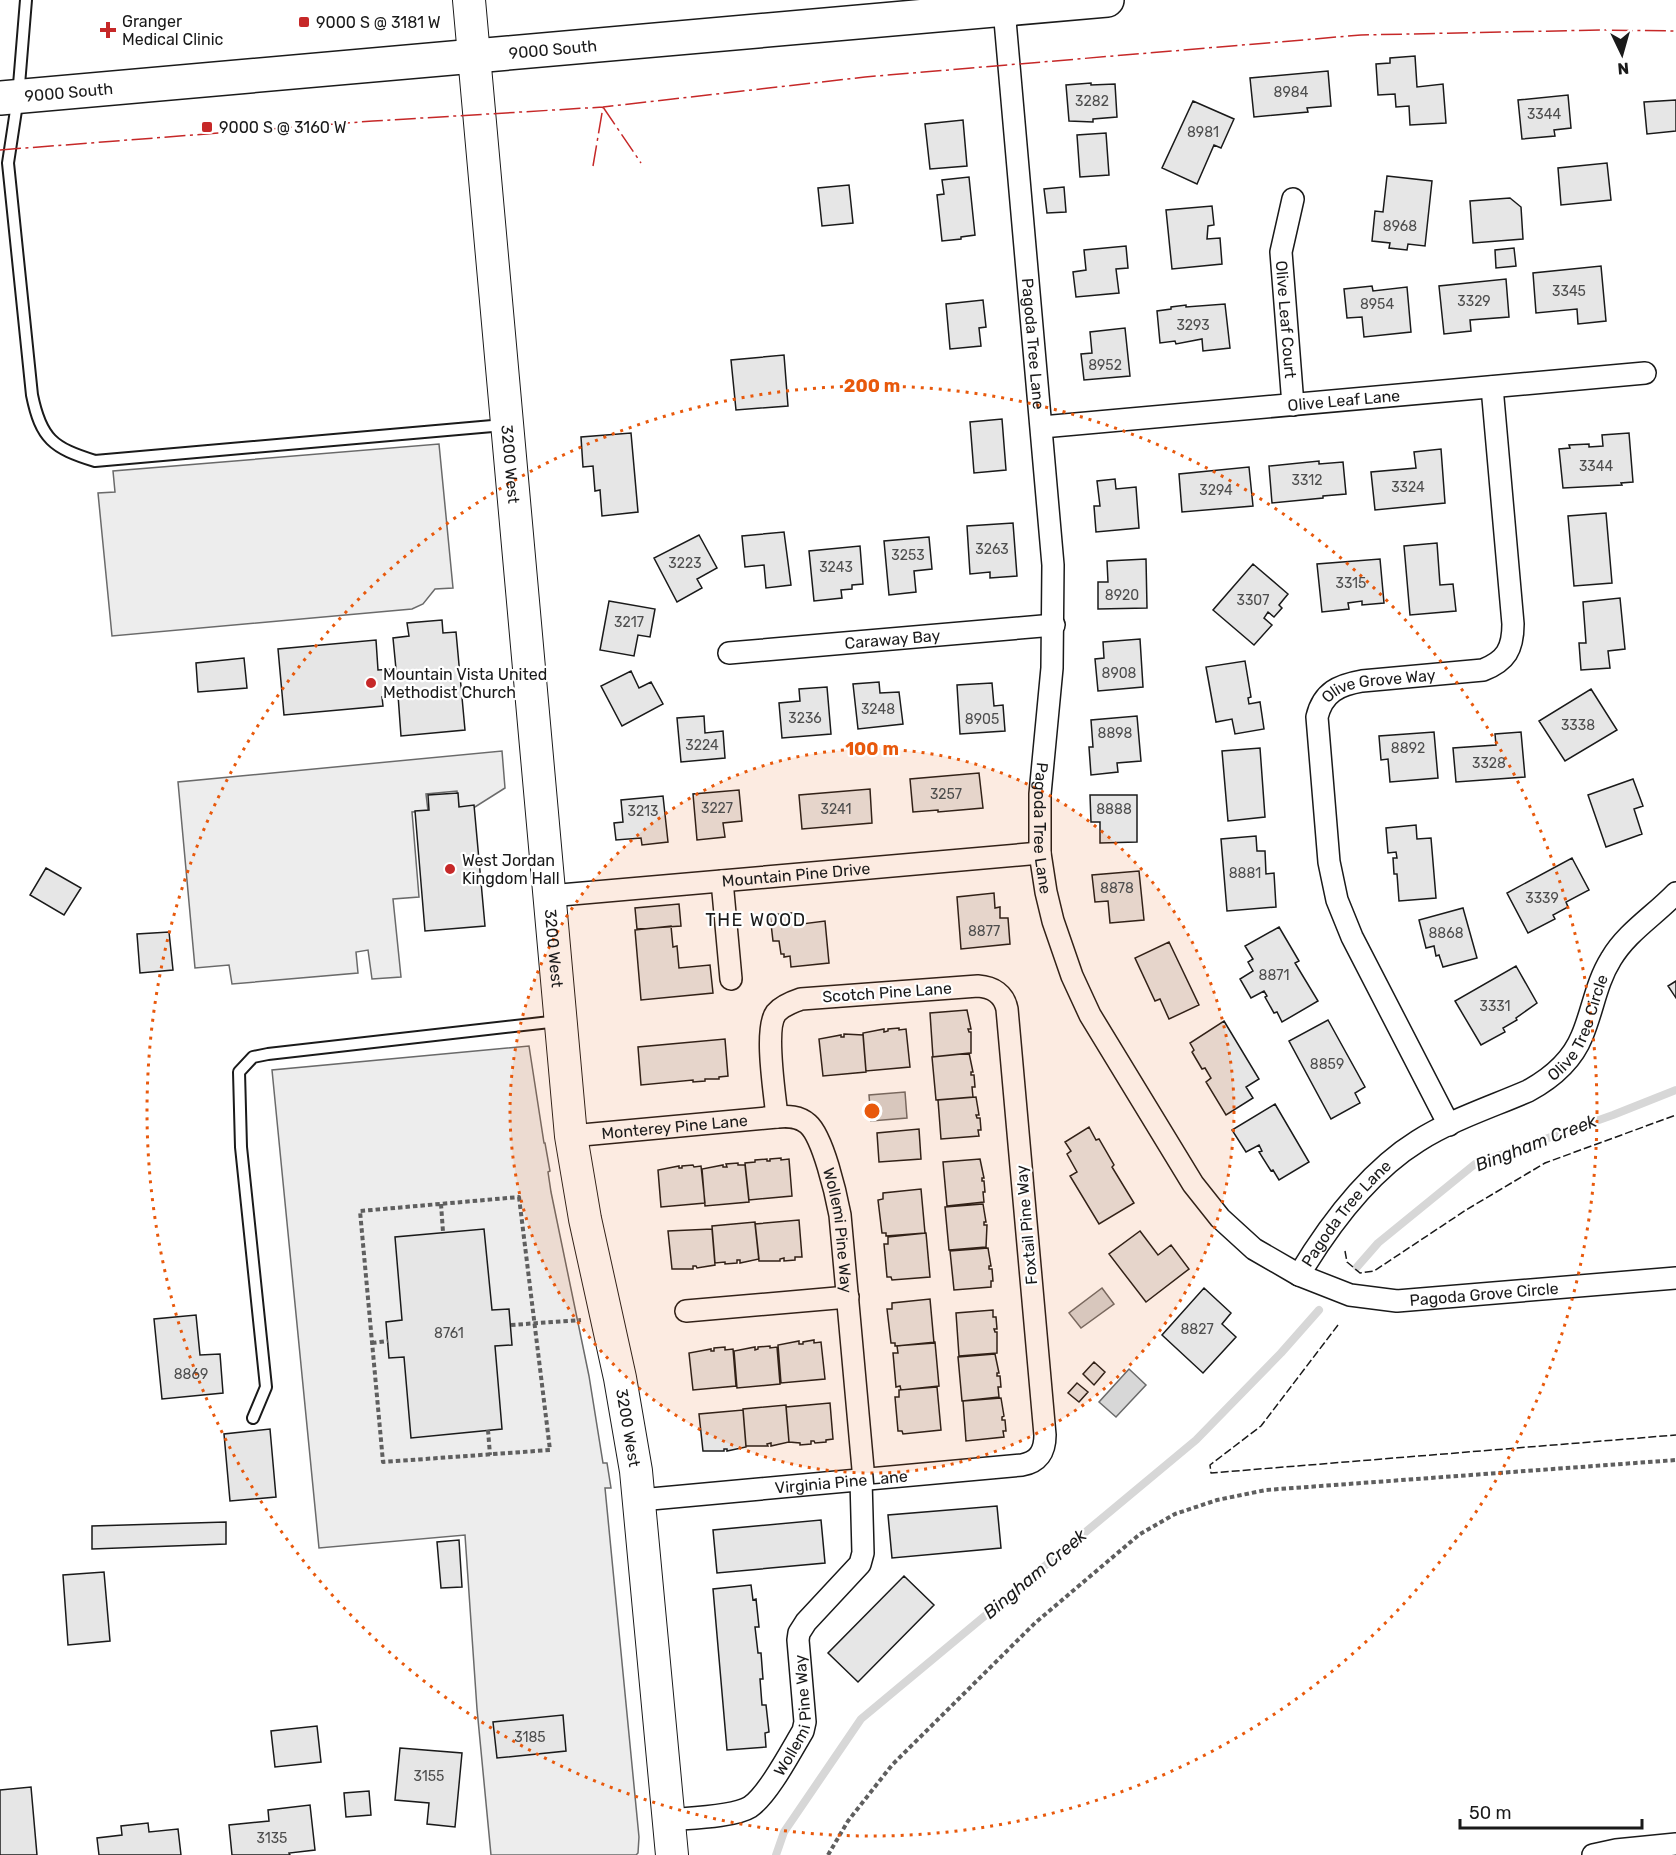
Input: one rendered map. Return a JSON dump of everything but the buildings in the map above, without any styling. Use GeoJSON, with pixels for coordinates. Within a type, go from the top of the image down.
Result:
{"type":"FeatureCollection","features":[{"type":"Feature","properties":{"kind":"main road","name":"9000 South"},"geometry":{"type":"LineString","coordinates":[[9,98],[1022,5],[1107,0]]}},
{"type":"Feature","properties":{"kind":"street","name":"3200 West"},"geometry":{"type":"LineString","coordinates":[[469,0],[572,1136],[585,1219],[620,1378],[640,1500],[672,1855]]}},
{"type":"Feature","properties":{"kind":"street","name":"Pagoda Tree Lane"},"geometry":{"type":"LineString","coordinates":[[1022,5],[1042,427],[1052,537],[1054,625],[1040,794],[1040,853],[1053,921],[1080,995],[1193,1184],[1237,1235],[1254,1249],[1299,1275],[1321,1239],[1380,1170],[1420,1140],[1449,1125]]}},
{"type":"Feature","properties":{"kind":"street","name":"Olive Leaf Court"},"geometry":{"type":"LineString","coordinates":[[1293,199],[1281,252],[1293,405]]}},
{"type":"Feature","properties":{"kind":"street","name":"Olive Leaf Lane"},"geometry":{"type":"LineString","coordinates":[[1042,427],[1645,373]]}},
{"type":"Feature","properties":{"kind":"street","name":"Olive Grove Way"},"geometry":{"type":"LineString","coordinates":[[1449,1125],[1352,937],[1337,900],[1329,862],[1317,717],[1319,708],[1328,694],[1344,685],[1362,681],[1483,670],[1498,663],[1509,651],[1513,624],[1492,387]]}},
{"type":"Feature","properties":{"kind":"street","name":"Caraway Bay"},"geometry":{"type":"LineString","coordinates":[[729,654],[1054,625]]}},
{"type":"Feature","properties":{"kind":"street","name":"Mountain Pine Drive"},"geometry":{"type":"LineString","coordinates":[[549,896],[1040,853]]}},
{"type":"Feature","properties":{"kind":"street"},"geometry":{"type":"LineString","coordinates":[[722,881],[731,979]]}},
{"type":"Feature","properties":{"kind":"street","name":"Olive Tree Circle"},"geometry":{"type":"LineString","coordinates":[[1449,1125],[1528,1091],[1546,1080],[1564,1064],[1581,1038],[1597,987],[1612,956],[1632,932],[1676,893]]}},
{"type":"Feature","properties":{"kind":"street","name":"Scotch Pine Lane"},"geometry":{"type":"LineString","coordinates":[[777,1117],[770,1032],[776,1013],[791,1002],[801,999],[978,986],[1000,994]]}},
{"type":"Feature","properties":{"kind":"street","name":"Foxtail Pine Way"},"geometry":{"type":"LineString","coordinates":[[1000,994],[1006,1009],[1045,1435],[1044,1449],[1040,1455]]}},
{"type":"Feature","properties":{"kind":"street","name":"Wollemi Pine Way"},"geometry":{"type":"LineString","coordinates":[[669,1820],[733,1813],[749,1808],[762,1795],[803,1731],[805,1722],[798,1647],[799,1633],[806,1622],[860,1564],[863,1553],[862,1480],[848,1297],[836,1193],[818,1138],[808,1124],[792,1116],[777,1117]]}},
{"type":"Feature","properties":{"kind":"street","name":"Monterey Pine Lane"},"geometry":{"type":"LineString","coordinates":[[572,1136],[777,1117]]}},
{"type":"Feature","properties":{"kind":"street","name":"Pagoda Grove Circle"},"geometry":{"type":"LineString","coordinates":[[1299,1275],[1350,1295],[1397,1301],[1676,1278]]}},
{"type":"Feature","properties":{"kind":"street"},"geometry":{"type":"LineString","coordinates":[[686,1311],[848,1297]]}},
{"type":"Feature","properties":{"kind":"street","name":"Virginia Pine Lane"},"geometry":{"type":"LineString","coordinates":[[640,1500],[1022,1465],[1036,1461],[1040,1455]]}},
{"type":"Feature","properties":{"kind":"street"},"geometry":{"type":"LineString","coordinates":[[1593,1855],[1616,1850],[1676,1844]]}},
{"type":"Feature","properties":{"kind":"lane"},"geometry":{"type":"LineString","coordinates":[[26,0],[9,98],[8,163],[32,394],[36,416],[43,431],[56,445],[95,461],[508,425]]}},
{"type":"Feature","properties":{"kind":"lane"},"geometry":{"type":"LineString","coordinates":[[253,1418],[266,1387],[241,1147],[239,1072],[253,1057],[261,1055],[560,1021]]}},
{"type":"Feature","properties":{"kind":"path"},"geometry":{"type":"LineString","coordinates":[[519,1197],[550,1450],[383,1462],[360,1211],[441,1204],[519,1197]]}},
{"type":"Feature","properties":{"kind":"path"},"geometry":{"type":"LineString","coordinates":[[441,1204],[443,1232]]}},
{"type":"Feature","properties":{"kind":"path"},"geometry":{"type":"LineString","coordinates":[[511,1325],[582,1320]]}},
{"type":"Feature","properties":{"kind":"path"},"geometry":{"type":"LineString","coordinates":[[372,1343],[388,1341]]}},
{"type":"Feature","properties":{"kind":"path"},"geometry":{"type":"LineString","coordinates":[[488,1431],[490,1455]]}},
{"type":"Feature","properties":{"kind":"path"},"geometry":{"type":"LineString","coordinates":[[828,1855],[848,1821],[892,1765],[1035,1623],[1140,1534],[1175,1514],[1217,1500],[1266,1490],[1676,1460]]}},
{"type":"Feature","properties":{"kind":"shaded area"},"geometry":{"type":"Polygon","coordinates":[[[439,444],[453,588],[435,589],[423,604],[412,609],[112,636],[98,493],[115,492],[113,471],[439,444]]]}},
{"type":"Feature","properties":{"kind":"shaded area"},"geometry":{"type":"Polygon","coordinates":[[[502,751],[505,788],[475,807],[459,808],[457,791],[426,794],[428,811],[412,812],[419,897],[393,899],[401,977],[372,979],[368,950],[356,952],[358,973],[232,984],[229,965],[195,968],[178,782],[502,751]]]}},
{"type":"Feature","properties":{"kind":"shaded area"},"geometry":{"type":"Polygon","coordinates":[[[529,1046],[550,1171],[548,1172],[551,1192],[589,1376],[603,1463],[607,1463],[611,1488],[605,1488],[639,1837],[636,1855],[491,1855],[477,1709],[465,1535],[319,1548],[272,1070],[529,1046]]]}},
{"type":"Feature","properties":{"kind":"shaded area"},"geometry":{"type":"Polygon","coordinates":[[[905,1092],[907,1118],[871,1121],[869,1095],[905,1092]]]}},
{"type":"Feature","properties":{"kind":"shaded area"},"geometry":{"type":"Polygon","coordinates":[[[1102,1288],[1114,1304],[1081,1328],[1069,1313],[1102,1288]]]}},
{"type":"Feature","properties":{"kind":"shaded area"},"geometry":{"type":"Polygon","coordinates":[[[1129,1369],[1146,1385],[1116,1417],[1099,1402],[1129,1369]]]}},
{"type":"Feature","properties":{"kind":"waterway","name":"Bingham Creek"},"geometry":{"type":"LineString","coordinates":[[1357,1267],[1378,1243],[1475,1164],[1676,1090]]}},
{"type":"Feature","properties":{"kind":"waterway","name":"Bingham Creek"},"geometry":{"type":"LineString","coordinates":[[776,1855],[784,1832],[861,1719],[1196,1440],[1281,1353],[1319,1310]]}},
{"type":"Feature","properties":{"kind":"fence"},"geometry":{"type":"LineString","coordinates":[[1345,1251],[1347,1262],[1360,1273],[1374,1271],[1466,1210],[1545,1163],[1676,1115]]}},
{"type":"Feature","properties":{"kind":"fence"},"geometry":{"type":"LineString","coordinates":[[1338,1325],[1261,1426],[1210,1465],[1211,1473],[1676,1435]]}},
{"type":"Feature","properties":{"kind":"power"},"geometry":{"type":"LineString","coordinates":[[0,150],[373,121],[603,107],[865,77],[1361,35],[1601,30],[1676,31]]}},
{"type":"Feature","properties":{"kind":"power"},"geometry":{"type":"LineString","coordinates":[[603,107],[641,163]]}},
{"type":"Feature","properties":{"kind":"power"},"geometry":{"type":"LineString","coordinates":[[593,166],[603,107]]}},
{"type":"Feature","properties":{"kind":"place","name":"9000 S @ 3181 W"},"geometry":{"type":"Point","coordinates":[304,22]}},
{"type":"Feature","properties":{"kind":"place","name":"Granger Medical Clinic"},"geometry":{"type":"Point","coordinates":[108,30]}},
{"type":"Feature","properties":{"kind":"place","name":"9000 S @ 3160 W"},"geometry":{"type":"Point","coordinates":[207,127]}},
{"type":"Feature","properties":{"kind":"place","name":"Mountain Vista United Methodist Church"},"geometry":{"type":"Point","coordinates":[371,683]}},
{"type":"Feature","properties":{"kind":"place","name":"West Jordan Kingdom Hall"},"geometry":{"type":"Point","coordinates":[450,869]}},
{"type":"Feature","properties":{"kind":"district","name":"THE WOOD"},"geometry":{"type":"Point","coordinates":[756,920]}}]}
